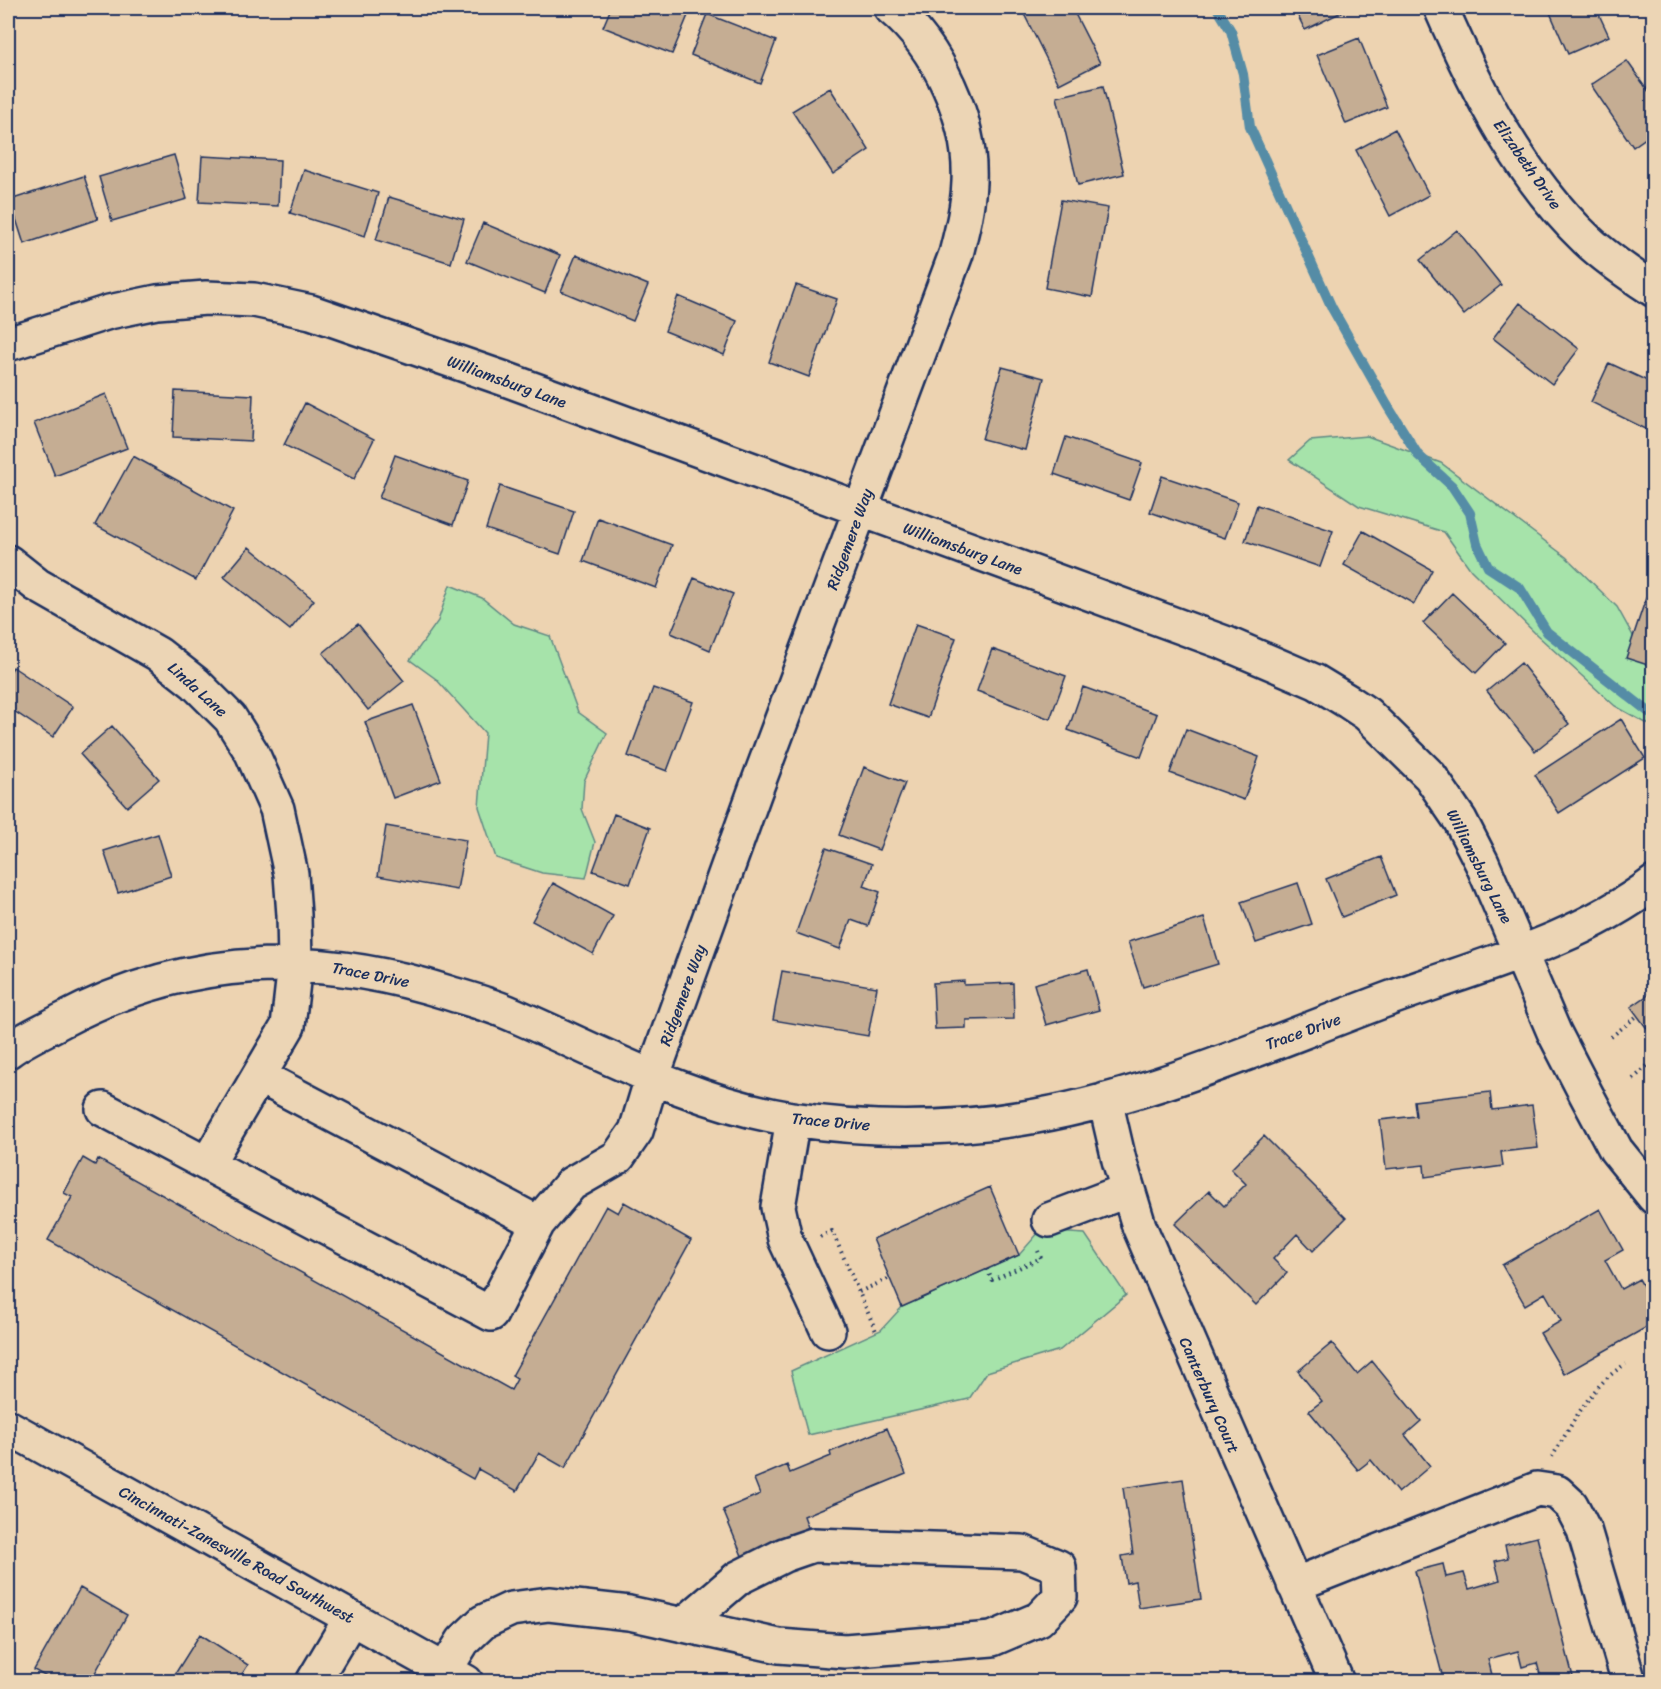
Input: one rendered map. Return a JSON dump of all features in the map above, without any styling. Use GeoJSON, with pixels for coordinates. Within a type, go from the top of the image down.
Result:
{"type":"FeatureCollection","features":[{"type":"Feature","properties":{"kind":"street","name":"Ridgemere Way"},"geometry":{"type":"LineString","coordinates":[[207,1164],[491,1314],[538,1223],[571,1184],[618,1157],[636,1131],[652,1078],[859,510],[956,254],[965,217],[969,181],[957,107],[947,81],[916,31],[891,8]]}},
{"type":"Feature","properties":{"kind":"street","name":"Elizabeth Drive"},"geometry":{"type":"LineString","coordinates":[[1441,8],[1474,81],[1524,164],[1587,240],[1653,290]]}},
{"type":"Feature","properties":{"kind":"street","name":"Williamsburg Lane"},"geometry":{"type":"LineString","coordinates":[[8,344],[109,312],[157,302],[206,298],[254,300],[311,312],[402,343],[1260,657],[1316,682],[1367,714],[1430,776],[1460,820],[1500,900],[1554,1032],[1616,1150],[1653,1197]]}},
{"type":"Feature","properties":{"kind":"street","name":"Linda Lane"},"geometry":{"type":"LineString","coordinates":[[8,562],[37,585],[158,654],[195,683],[230,718],[252,753],[277,809],[291,874],[295,964],[288,1026],[207,1164]]}},
{"type":"Feature","properties":{"kind":"street","name":"Trace Drive"},"geometry":{"type":"LineString","coordinates":[[8,1051],[89,1006],[134,988],[230,967],[328,965],[424,985],[504,1011],[652,1078],[698,1096],[793,1119],[895,1127],[970,1125],[1035,1116],[1105,1100],[1188,1074],[1521,953],[1587,926],[1627,903],[1653,883]]}},
{"type":"Feature","properties":{"kind":"street"},"geometry":{"type":"LineString","coordinates":[[259,1076],[538,1223]]}},
{"type":"Feature","properties":{"kind":"street","name":"Canterbury Court"},"geometry":{"type":"LineString","coordinates":[[1105,1100],[1139,1226],[1337,1682]]}},
{"type":"Feature","properties":{"kind":"street"},"geometry":{"type":"LineString","coordinates":[[103,1109],[207,1164]]}},
{"type":"Feature","properties":{"kind":"street"},"geometry":{"type":"LineString","coordinates":[[793,1119],[778,1207],[785,1239],[828,1331]]}},
{"type":"Feature","properties":{"kind":"street"},"geometry":{"type":"LineString","coordinates":[[1049,1220],[1128,1190]]}},
{"type":"Feature","properties":{"kind":"street","name":"Cincinnati-Zanesville Road Southwest"},"geometry":{"type":"LineString","coordinates":[[8,1427],[455,1676]]}},
{"type":"Feature","properties":{"kind":"street"},"geometry":{"type":"LineString","coordinates":[[1294,1585],[1543,1488],[1557,1492],[1571,1505],[1584,1530],[1629,1682]]}},
{"type":"Feature","properties":{"kind":"street"},"geometry":{"type":"LineString","coordinates":[[455,1676],[463,1641],[483,1622],[511,1609],[549,1604],[629,1613],[683,1625],[779,1646],[845,1650],[992,1639],[1040,1619],[1060,1597],[1059,1567],[1022,1552],[813,1545],[784,1555],[738,1578],[683,1625]]}},
{"type":"Feature","properties":{"kind":"street"},"geometry":{"type":"LineString","coordinates":[[322,1678],[351,1618]]}},
{"type":"Feature","properties":{"kind":"path"},"geometry":{"type":"LineString","coordinates":[[1611,1037],[1637,1016]]}},
{"type":"Feature","properties":{"kind":"path"},"geometry":{"type":"LineString","coordinates":[[1633,1079],[1653,1060]]}},
{"type":"Feature","properties":{"kind":"path"},"geometry":{"type":"LineString","coordinates":[[987,1269],[992,1280],[1041,1258],[1028,1229],[1049,1220]]}},
{"type":"Feature","properties":{"kind":"path"},"geometry":{"type":"LineString","coordinates":[[790,1250],[832,1231],[876,1331]]}},
{"type":"Feature","properties":{"kind":"path"},"geometry":{"type":"LineString","coordinates":[[859,1292],[890,1278]]}},
{"type":"Feature","properties":{"kind":"path"},"geometry":{"type":"LineString","coordinates":[[1543,1488],[1544,1469],[1588,1399],[1615,1371],[1626,1364]]}},
{"type":"Feature","properties":{"kind":"green space"},"geometry":{"type":"Polygon","coordinates":[[[1367,436],[1441,463],[1566,557],[1617,607],[1653,672],[1653,727],[1615,706],[1537,635],[1471,570],[1444,532],[1359,506],[1289,460],[1310,441],[1367,436]]]}},
{"type":"Feature","properties":{"kind":"green space"},"geometry":{"type":"Polygon","coordinates":[[[450,585],[482,598],[514,624],[550,636],[578,712],[607,733],[584,781],[582,809],[595,842],[586,878],[542,873],[496,858],[479,807],[485,733],[436,679],[410,660],[438,621],[450,585]]]}},
{"type":"Feature","properties":{"kind":"green space"},"geometry":{"type":"Polygon","coordinates":[[[1040,1231],[1085,1234],[1126,1295],[1060,1350],[987,1372],[969,1399],[808,1435],[791,1371],[881,1330],[902,1307],[1019,1255],[1040,1231]]]}},
{"type":"Feature","properties":{"kind":"building"},"geometry":{"type":"Polygon","coordinates":[[[611,8],[675,8],[689,13],[672,54],[603,27],[611,8]]]}},
{"type":"Feature","properties":{"kind":"building"},"geometry":{"type":"Polygon","coordinates":[[[1021,8],[1072,8],[1100,63],[1059,84],[1021,8]]]}},
{"type":"Feature","properties":{"kind":"building"},"geometry":{"type":"Polygon","coordinates":[[[1294,8],[1342,8],[1344,11],[1305,30],[1294,8]]]}},
{"type":"Feature","properties":{"kind":"building"},"geometry":{"type":"Polygon","coordinates":[[[1548,8],[1596,8],[1609,36],[1568,54],[1548,8]]]}},
{"type":"Feature","properties":{"kind":"building"},"geometry":{"type":"Polygon","coordinates":[[[707,14],[776,41],[760,83],[691,55],[707,14]]]}},
{"type":"Feature","properties":{"kind":"building"},"geometry":{"type":"Polygon","coordinates":[[[1359,38],[1387,107],[1346,124],[1317,55],[1359,38]]]}},
{"type":"Feature","properties":{"kind":"building"},"geometry":{"type":"Polygon","coordinates":[[[1627,61],[1654,99],[1654,132],[1633,147],[1591,85],[1627,61]]]}},
{"type":"Feature","properties":{"kind":"building"},"geometry":{"type":"Polygon","coordinates":[[[1103,86],[1124,174],[1078,185],[1057,97],[1103,86]]]}},
{"type":"Feature","properties":{"kind":"building"},"geometry":{"type":"Polygon","coordinates":[[[830,88],[869,150],[833,174],[792,111],[830,88]]]}},
{"type":"Feature","properties":{"kind":"building"},"geometry":{"type":"Polygon","coordinates":[[[1395,129],[1429,195],[1390,216],[1356,150],[1395,129]]]}},
{"type":"Feature","properties":{"kind":"building"},"geometry":{"type":"Polygon","coordinates":[[[174,155],[187,199],[112,221],[99,177],[174,155]]]}},
{"type":"Feature","properties":{"kind":"building"},"geometry":{"type":"Polygon","coordinates":[[[202,156],[280,160],[278,206],[199,202],[202,156]]]}},
{"type":"Feature","properties":{"kind":"building"},"geometry":{"type":"Polygon","coordinates":[[[304,170],[378,193],[365,236],[290,213],[304,170]]]}},
{"type":"Feature","properties":{"kind":"building"},"geometry":{"type":"Polygon","coordinates":[[[84,176],[98,219],[24,244],[10,200],[84,176]]]}},
{"type":"Feature","properties":{"kind":"building"},"geometry":{"type":"Polygon","coordinates":[[[389,197],[464,219],[451,263],[376,240],[389,197]]]}},
{"type":"Feature","properties":{"kind":"building"},"geometry":{"type":"Polygon","coordinates":[[[1061,200],[1108,208],[1092,297],[1045,288],[1061,200]]]}},
{"type":"Feature","properties":{"kind":"building"},"geometry":{"type":"Polygon","coordinates":[[[483,223],[560,255],[545,293],[467,261],[483,223]]]}},
{"type":"Feature","properties":{"kind":"building"},"geometry":{"type":"Polygon","coordinates":[[[1457,230],[1501,285],[1464,315],[1420,260],[1457,230]]]}},
{"type":"Feature","properties":{"kind":"building"},"geometry":{"type":"Polygon","coordinates":[[[576,255],[648,285],[633,321],[561,291],[576,255]]]}},
{"type":"Feature","properties":{"kind":"building"},"geometry":{"type":"Polygon","coordinates":[[[796,285],[837,299],[809,377],[769,362],[796,285]]]}},
{"type":"Feature","properties":{"kind":"building"},"geometry":{"type":"Polygon","coordinates":[[[678,296],[737,321],[724,355],[665,331],[678,296]]]}},
{"type":"Feature","properties":{"kind":"building"},"geometry":{"type":"Polygon","coordinates":[[[1520,303],[1579,349],[1552,384],[1493,338],[1520,303]]]}},
{"type":"Feature","properties":{"kind":"building"},"geometry":{"type":"Polygon","coordinates":[[[1609,363],[1654,384],[1654,433],[1591,402],[1609,363]]]}},
{"type":"Feature","properties":{"kind":"building"},"geometry":{"type":"Polygon","coordinates":[[[1002,367],[1044,378],[1025,450],[982,439],[1002,367]]]}},
{"type":"Feature","properties":{"kind":"building"},"geometry":{"type":"Polygon","coordinates":[[[175,391],[253,395],[251,441],[173,437],[175,391]]]}},
{"type":"Feature","properties":{"kind":"building"},"geometry":{"type":"Polygon","coordinates":[[[106,394],[127,448],[55,476],[34,423],[106,394]]]}},
{"type":"Feature","properties":{"kind":"building"},"geometry":{"type":"Polygon","coordinates":[[[305,403],[374,439],[354,479],[284,445],[305,403]]]}},
{"type":"Feature","properties":{"kind":"building"},"geometry":{"type":"Polygon","coordinates":[[[1066,437],[1142,463],[1129,500],[1054,474],[1066,437]]]}},
{"type":"Feature","properties":{"kind":"building"},"geometry":{"type":"Polygon","coordinates":[[[395,455],[468,481],[453,525],[379,498],[395,455]]]}},
{"type":"Feature","properties":{"kind":"building"},"geometry":{"type":"Polygon","coordinates":[[[133,456],[233,511],[196,580],[95,525],[133,456]]]}},
{"type":"Feature","properties":{"kind":"building"},"geometry":{"type":"Polygon","coordinates":[[[1162,476],[1238,502],[1225,538],[1150,512],[1162,476]]]}},
{"type":"Feature","properties":{"kind":"building"},"geometry":{"type":"Polygon","coordinates":[[[500,486],[574,511],[560,554],[486,529],[500,486]]]}},
{"type":"Feature","properties":{"kind":"building"},"geometry":{"type":"Polygon","coordinates":[[[1257,505],[1333,531],[1320,567],[1245,541],[1257,505]]]}},
{"type":"Feature","properties":{"kind":"building"},"geometry":{"type":"Polygon","coordinates":[[[598,518],[672,545],[656,588],[583,561],[598,518]]]}},
{"type":"Feature","properties":{"kind":"building"},"geometry":{"type":"Polygon","coordinates":[[[1363,531],[1432,570],[1414,604],[1344,565],[1363,531]]]}},
{"type":"Feature","properties":{"kind":"building"},"geometry":{"type":"Polygon","coordinates":[[[249,547],[314,600],[290,630],[224,577],[249,547]]]}},
{"type":"Feature","properties":{"kind":"building"},"geometry":{"type":"Polygon","coordinates":[[[694,578],[733,594],[710,650],[671,633],[694,578]]]}},
{"type":"Feature","properties":{"kind":"building"},"geometry":{"type":"Polygon","coordinates":[[[1452,593],[1505,643],[1476,673],[1423,623],[1452,593]]]}},
{"type":"Feature","properties":{"kind":"building"},"geometry":{"type":"Polygon","coordinates":[[[1646,598],[1654,600],[1654,667],[1626,658],[1646,598]]]}},
{"type":"Feature","properties":{"kind":"building"},"geometry":{"type":"Polygon","coordinates":[[[358,624],[404,681],[368,710],[323,653],[358,624]]]}},
{"type":"Feature","properties":{"kind":"building"},"geometry":{"type":"Polygon","coordinates":[[[916,624],[956,638],[928,718],[888,704],[916,624]]]}},
{"type":"Feature","properties":{"kind":"building"},"geometry":{"type":"Polygon","coordinates":[[[992,649],[1066,676],[1050,719],[977,691],[992,649]]]}},
{"type":"Feature","properties":{"kind":"building"},"geometry":{"type":"Polygon","coordinates":[[[1521,663],[1569,724],[1535,751],[1487,691],[1521,663]]]}},
{"type":"Feature","properties":{"kind":"building"},"geometry":{"type":"Polygon","coordinates":[[[13,667],[73,707],[53,737],[8,707],[8,675],[13,667]]]}},
{"type":"Feature","properties":{"kind":"building"},"geometry":{"type":"Polygon","coordinates":[[[1083,687],[1157,714],[1141,757],[1068,730],[1083,687]]]}},
{"type":"Feature","properties":{"kind":"building"},"geometry":{"type":"Polygon","coordinates":[[[653,688],[693,702],[667,771],[628,756],[653,688]]]}},
{"type":"Feature","properties":{"kind":"building"},"geometry":{"type":"Polygon","coordinates":[[[413,705],[441,780],[393,798],[365,722],[413,705]]]}},
{"type":"Feature","properties":{"kind":"building"},"geometry":{"type":"Polygon","coordinates":[[[1621,719],[1645,758],[1559,813],[1535,775],[1621,719]]]}},
{"type":"Feature","properties":{"kind":"building"},"geometry":{"type":"Polygon","coordinates":[[[112,726],[159,779],[127,807],[80,754],[112,726]]]}},
{"type":"Feature","properties":{"kind":"building"},"geometry":{"type":"Polygon","coordinates":[[[1186,729],[1259,757],[1244,800],[1170,773],[1186,729]]]}},
{"type":"Feature","properties":{"kind":"building"},"geometry":{"type":"Polygon","coordinates":[[[864,767],[905,783],[879,850],[839,835],[864,767]]]}},
{"type":"Feature","properties":{"kind":"building"},"geometry":{"type":"Polygon","coordinates":[[[614,814],[650,828],[630,884],[593,871],[614,814]]]}},
{"type":"Feature","properties":{"kind":"building"},"geometry":{"type":"Polygon","coordinates":[[[386,826],[466,840],[457,890],[378,876],[386,826]]]}},
{"type":"Feature","properties":{"kind":"building"},"geometry":{"type":"Polygon","coordinates":[[[158,834],[171,876],[118,893],[104,851],[158,834]]]}},
{"type":"Feature","properties":{"kind":"building"},"geometry":{"type":"Polygon","coordinates":[[[826,848],[872,864],[864,886],[880,892],[868,926],[851,920],[840,949],[796,933],[826,848]]]}},
{"type":"Feature","properties":{"kind":"building"},"geometry":{"type":"Polygon","coordinates":[[[1381,857],[1396,895],[1342,917],[1326,879],[1381,857]]]}},
{"type":"Feature","properties":{"kind":"building"},"geometry":{"type":"Polygon","coordinates":[[[553,883],[613,916],[593,954],[532,921],[553,883]]]}},
{"type":"Feature","properties":{"kind":"building"},"geometry":{"type":"Polygon","coordinates":[[[1298,883],[1312,924],[1256,943],[1241,902],[1298,883]]]}},
{"type":"Feature","properties":{"kind":"building"},"geometry":{"type":"Polygon","coordinates":[[[1204,918],[1218,964],[1143,987],[1128,942],[1204,918]]]}},
{"type":"Feature","properties":{"kind":"building"},"geometry":{"type":"Polygon","coordinates":[[[1088,969],[1099,1010],[1046,1025],[1034,984],[1088,969]]]}},
{"type":"Feature","properties":{"kind":"building"},"geometry":{"type":"Polygon","coordinates":[[[782,971],[877,987],[868,1036],[773,1020],[782,971]]]}},
{"type":"Feature","properties":{"kind":"building"},"geometry":{"type":"Polygon","coordinates":[[[964,981],[964,985],[1013,983],[1014,1019],[966,1020],[966,1028],[935,1029],[933,983],[964,981]]]}},
{"type":"Feature","properties":{"kind":"building"},"geometry":{"type":"Polygon","coordinates":[[[1654,991],[1654,1038],[1631,1007],[1654,991]]]}},
{"type":"Feature","properties":{"kind":"building"},"geometry":{"type":"Polygon","coordinates":[[[1490,1092],[1492,1110],[1532,1105],[1538,1148],[1501,1152],[1503,1166],[1425,1177],[1424,1165],[1386,1169],[1380,1120],[1416,1116],[1414,1101],[1490,1092]]]}},
{"type":"Feature","properties":{"kind":"building"},"geometry":{"type":"Polygon","coordinates":[[[1264,1136],[1346,1218],[1313,1251],[1297,1234],[1273,1259],[1287,1273],[1256,1305],[1175,1224],[1209,1191],[1224,1206],[1246,1184],[1231,1169],[1264,1136]]]}},
{"type":"Feature","properties":{"kind":"building"},"geometry":{"type":"Polygon","coordinates":[[[83,1158],[95,1165],[98,1159],[511,1390],[517,1379],[512,1376],[606,1206],[618,1213],[624,1202],[691,1240],[565,1468],[539,1453],[517,1491],[478,1469],[473,1479],[48,1240],[72,1197],[64,1193],[83,1158]]]}},
{"type":"Feature","properties":{"kind":"building"},"geometry":{"type":"Polygon","coordinates":[[[990,1187],[1019,1255],[902,1307],[873,1239],[990,1187]]]}},
{"type":"Feature","properties":{"kind":"building"},"geometry":{"type":"Polygon","coordinates":[[[1600,1209],[1623,1250],[1605,1260],[1621,1289],[1639,1279],[1654,1304],[1654,1323],[1564,1374],[1540,1333],[1561,1321],[1545,1293],[1525,1305],[1502,1265],[1600,1209]]]}},
{"type":"Feature","properties":{"kind":"building"},"geometry":{"type":"Polygon","coordinates":[[[1332,1343],[1357,1374],[1372,1361],[1421,1421],[1405,1435],[1430,1466],[1398,1493],[1371,1460],[1358,1470],[1309,1411],[1322,1401],[1298,1371],[1332,1343]]]}},
{"type":"Feature","properties":{"kind":"building"},"geometry":{"type":"Polygon","coordinates":[[[887,1428],[906,1474],[804,1516],[809,1530],[745,1563],[723,1510],[760,1494],[754,1479],[787,1465],[790,1473],[831,1456],[830,1452],[887,1428]]]}},
{"type":"Feature","properties":{"kind":"building"},"geometry":{"type":"Polygon","coordinates":[[[1183,1479],[1201,1599],[1139,1608],[1135,1581],[1126,1583],[1122,1556],[1133,1554],[1123,1488],[1183,1479]]]}},
{"type":"Feature","properties":{"kind":"building"},"geometry":{"type":"Polygon","coordinates":[[[1537,1537],[1573,1677],[1542,1682],[1537,1663],[1522,1667],[1518,1651],[1488,1659],[1492,1675],[1478,1678],[1479,1682],[1444,1682],[1415,1571],[1443,1564],[1446,1577],[1464,1573],[1469,1589],[1500,1580],[1495,1561],[1508,1558],[1505,1545],[1537,1537]]]}},
{"type":"Feature","properties":{"kind":"building"},"geometry":{"type":"Polygon","coordinates":[[[80,1588],[127,1615],[90,1682],[55,1682],[34,1670],[80,1588]]]}},
{"type":"Feature","properties":{"kind":"building"},"geometry":{"type":"Polygon","coordinates":[[[200,1634],[248,1665],[237,1682],[170,1682],[200,1634]]]}},
{"type":"Feature","properties":{"kind":"waterway"},"geometry":{"type":"LineString","coordinates":[[1217,8],[1231,31],[1243,74],[1250,127],[1332,308],[1387,405],[1418,455],[1452,486],[1470,513],[1477,544],[1488,567],[1520,588],[1547,632],[1654,716]]}}]}
